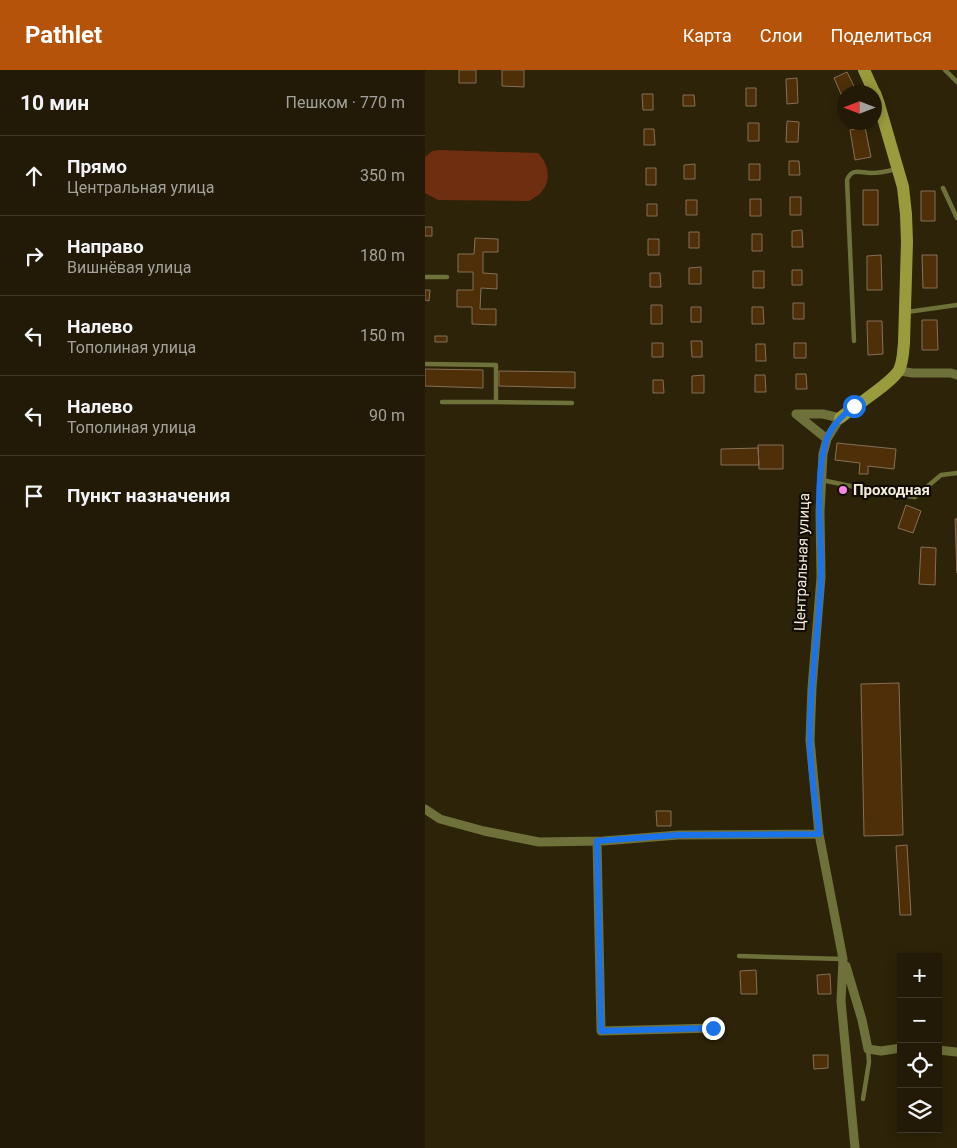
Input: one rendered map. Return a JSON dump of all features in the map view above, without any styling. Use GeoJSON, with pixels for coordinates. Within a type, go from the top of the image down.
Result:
{"type":"FeatureCollection","features":[{"type":"Feature","properties":{"kind":"street"},"geometry":{"type":"LineString","coordinates":[[864,70],[871,85]]}},
{"type":"Feature","properties":{"kind":"street"},"geometry":{"type":"LineString","coordinates":[[882,115],[903,187],[906,214],[905,343],[899,371],[951,373],[957,375]]}},
{"type":"Feature","properties":{"kind":"street","name":"Центральная улица"},"geometry":{"type":"LineString","coordinates":[[855,1148],[841,1001],[843,959],[819,834],[810,740],[812,688],[821,577],[821,479],[823,454],[827,439],[840,418],[891,380],[899,371]]}},
{"type":"Feature","properties":{"kind":"street"},"geometry":{"type":"LineString","coordinates":[[827,439],[796,414],[823,414],[840,418]]}},
{"type":"Feature","properties":{"kind":"street"},"geometry":{"type":"LineString","coordinates":[[425,809],[440,819],[484,831],[539,842],[597,841],[678,835],[819,834]]}},
{"type":"Feature","properties":{"kind":"street"},"geometry":{"type":"LineString","coordinates":[[597,841],[601,1031],[713,1028]]}},
{"type":"Feature","properties":{"kind":"street"},"geometry":{"type":"LineString","coordinates":[[843,959],[862,1020],[868,1049],[881,1051],[897,1049]]}},
{"type":"Feature","properties":{"kind":"street"},"geometry":{"type":"LineString","coordinates":[[942,1050],[957,1052]]}},
{"type":"Feature","properties":{"kind":"lane"},"geometry":{"type":"LineString","coordinates":[[945,70],[957,82]]}},
{"type":"Feature","properties":{"kind":"lane"},"geometry":{"type":"LineString","coordinates":[[855,341],[847,180],[849,175],[855,172],[871,173],[898,169]]}},
{"type":"Feature","properties":{"kind":"lane"},"geometry":{"type":"LineString","coordinates":[[943,188],[957,218]]}},
{"type":"Feature","properties":{"kind":"lane"},"geometry":{"type":"LineString","coordinates":[[425,277],[447,278]]}},
{"type":"Feature","properties":{"kind":"lane"},"geometry":{"type":"LineString","coordinates":[[905,312],[957,305]]}},
{"type":"Feature","properties":{"kind":"lane"},"geometry":{"type":"LineString","coordinates":[[425,364],[496,365],[496,402]]}},
{"type":"Feature","properties":{"kind":"lane"},"geometry":{"type":"LineString","coordinates":[[443,402],[572,403]]}},
{"type":"Feature","properties":{"kind":"lane"},"geometry":{"type":"LineString","coordinates":[[821,479],[883,493],[915,497],[941,475],[957,473]]}},
{"type":"Feature","properties":{"kind":"lane"},"geometry":{"type":"LineString","coordinates":[[739,956],[843,959]]}},
{"type":"Feature","properties":{"kind":"lane"},"geometry":{"type":"LineString","coordinates":[[863,1099],[869,1062],[868,1049]]}},
{"type":"Feature","properties":{"kind":"shaded area"},"geometry":{"type":"Polygon","coordinates":[[[432,151],[538,153],[546,167],[547,182],[541,193],[529,201],[438,200],[425,193],[425,157],[432,151]]]}},
{"type":"Feature","properties":{"kind":"building"},"geometry":{"type":"Polygon","coordinates":[[[459,70],[476,70],[476,83],[459,83],[459,70]]]}},
{"type":"Feature","properties":{"kind":"building"},"geometry":{"type":"Polygon","coordinates":[[[502,70],[524,70],[524,87],[502,86],[502,70]]]}},
{"type":"Feature","properties":{"kind":"building"},"geometry":{"type":"Polygon","coordinates":[[[847,72],[854,85],[837,85],[834,78],[847,72]]]}},
{"type":"Feature","properties":{"kind":"building"},"geometry":{"type":"Polygon","coordinates":[[[797,78],[798,103],[787,104],[786,79],[797,78]]]}},
{"type":"Feature","properties":{"kind":"building"},"geometry":{"type":"Polygon","coordinates":[[[746,88],[756,88],[756,106],[746,106],[746,88]]]}},
{"type":"Feature","properties":{"kind":"building"},"geometry":{"type":"Polygon","coordinates":[[[642,94],[653,94],[653,110],[643,110],[642,94]]]}},
{"type":"Feature","properties":{"kind":"building"},"geometry":{"type":"Polygon","coordinates":[[[683,95],[694,95],[695,106],[683,106],[683,95]]]}},
{"type":"Feature","properties":{"kind":"building"},"geometry":{"type":"Polygon","coordinates":[[[787,121],[799,122],[798,142],[786,142],[787,121]]]}},
{"type":"Feature","properties":{"kind":"building"},"geometry":{"type":"Polygon","coordinates":[[[748,123],[759,123],[759,141],[748,141],[748,123]]]}},
{"type":"Feature","properties":{"kind":"building"},"geometry":{"type":"Polygon","coordinates":[[[644,129],[654,129],[655,145],[644,145],[644,129]]]}},
{"type":"Feature","properties":{"kind":"building"},"geometry":{"type":"Polygon","coordinates":[[[850,130],[866,130],[871,157],[855,160],[850,130]]]}},
{"type":"Feature","properties":{"kind":"building"},"geometry":{"type":"Polygon","coordinates":[[[789,161],[799,161],[800,175],[789,175],[789,161]]]}},
{"type":"Feature","properties":{"kind":"building"},"geometry":{"type":"Polygon","coordinates":[[[695,164],[695,179],[684,179],[684,165],[695,164]]]}},
{"type":"Feature","properties":{"kind":"building"},"geometry":{"type":"Polygon","coordinates":[[[749,164],[760,164],[760,180],[749,180],[749,164]]]}},
{"type":"Feature","properties":{"kind":"building"},"geometry":{"type":"Polygon","coordinates":[[[646,168],[656,168],[656,185],[646,185],[646,168]]]}},
{"type":"Feature","properties":{"kind":"building"},"geometry":{"type":"Polygon","coordinates":[[[863,190],[878,190],[878,225],[863,225],[863,190]]]}},
{"type":"Feature","properties":{"kind":"building"},"geometry":{"type":"Polygon","coordinates":[[[921,191],[935,191],[935,221],[921,221],[921,191]]]}},
{"type":"Feature","properties":{"kind":"building"},"geometry":{"type":"Polygon","coordinates":[[[790,197],[801,197],[801,215],[790,215],[790,197]]]}},
{"type":"Feature","properties":{"kind":"building"},"geometry":{"type":"Polygon","coordinates":[[[750,199],[761,199],[761,216],[750,216],[750,199]]]}},
{"type":"Feature","properties":{"kind":"building"},"geometry":{"type":"Polygon","coordinates":[[[686,200],[697,200],[697,215],[686,215],[686,200]]]}},
{"type":"Feature","properties":{"kind":"building"},"geometry":{"type":"Polygon","coordinates":[[[647,204],[657,204],[657,216],[647,216],[647,204]]]}},
{"type":"Feature","properties":{"kind":"building"},"geometry":{"type":"Polygon","coordinates":[[[425,227],[432,227],[432,236],[425,236],[425,227]]]}},
{"type":"Feature","properties":{"kind":"building"},"geometry":{"type":"Polygon","coordinates":[[[802,230],[803,247],[792,247],[792,231],[802,230]]]}},
{"type":"Feature","properties":{"kind":"building"},"geometry":{"type":"Polygon","coordinates":[[[689,232],[699,232],[699,248],[689,248],[689,232]]]}},
{"type":"Feature","properties":{"kind":"building"},"geometry":{"type":"Polygon","coordinates":[[[752,234],[762,234],[762,251],[752,251],[752,234]]]}},
{"type":"Feature","properties":{"kind":"building"},"geometry":{"type":"Polygon","coordinates":[[[475,238],[498,239],[498,252],[483,252],[483,273],[497,274],[497,289],[481,288],[480,309],[496,309],[496,325],[472,324],[472,307],[457,307],[457,290],[473,290],[473,272],[458,272],[458,254],[474,254],[475,238]]]}},
{"type":"Feature","properties":{"kind":"building"},"geometry":{"type":"Polygon","coordinates":[[[648,239],[659,239],[659,255],[648,255],[648,239]]]}},
{"type":"Feature","properties":{"kind":"building"},"geometry":{"type":"Polygon","coordinates":[[[881,255],[882,290],[867,290],[867,256],[881,255]]]}},
{"type":"Feature","properties":{"kind":"building"},"geometry":{"type":"Polygon","coordinates":[[[922,255],[937,255],[937,288],[923,288],[922,255]]]}},
{"type":"Feature","properties":{"kind":"building"},"geometry":{"type":"Polygon","coordinates":[[[701,267],[701,284],[689,284],[689,268],[701,267]]]}},
{"type":"Feature","properties":{"kind":"building"},"geometry":{"type":"Polygon","coordinates":[[[792,270],[802,270],[802,285],[792,285],[792,270]]]}},
{"type":"Feature","properties":{"kind":"building"},"geometry":{"type":"Polygon","coordinates":[[[753,271],[764,271],[764,288],[753,288],[753,271]]]}},
{"type":"Feature","properties":{"kind":"building"},"geometry":{"type":"Polygon","coordinates":[[[650,273],[660,273],[661,287],[650,287],[650,273]]]}},
{"type":"Feature","properties":{"kind":"building"},"geometry":{"type":"Polygon","coordinates":[[[425,290],[430,290],[429,301],[425,300],[425,290]]]}},
{"type":"Feature","properties":{"kind":"building"},"geometry":{"type":"Polygon","coordinates":[[[793,303],[804,303],[804,319],[793,319],[793,303]]]}},
{"type":"Feature","properties":{"kind":"building"},"geometry":{"type":"Polygon","coordinates":[[[651,305],[662,305],[662,324],[651,324],[651,305]]]}},
{"type":"Feature","properties":{"kind":"building"},"geometry":{"type":"Polygon","coordinates":[[[691,307],[701,307],[701,322],[691,322],[691,307]]]}},
{"type":"Feature","properties":{"kind":"building"},"geometry":{"type":"Polygon","coordinates":[[[752,307],[763,307],[764,324],[752,324],[752,307]]]}},
{"type":"Feature","properties":{"kind":"building"},"geometry":{"type":"Polygon","coordinates":[[[922,320],[937,320],[938,350],[922,350],[922,320]]]}},
{"type":"Feature","properties":{"kind":"building"},"geometry":{"type":"Polygon","coordinates":[[[867,321],[882,321],[883,354],[868,355],[867,321]]]}},
{"type":"Feature","properties":{"kind":"building"},"geometry":{"type":"Polygon","coordinates":[[[435,336],[447,336],[447,342],[435,342],[435,336]]]}},
{"type":"Feature","properties":{"kind":"building"},"geometry":{"type":"Polygon","coordinates":[[[691,341],[702,341],[702,357],[692,357],[691,341]]]}},
{"type":"Feature","properties":{"kind":"building"},"geometry":{"type":"Polygon","coordinates":[[[652,343],[663,343],[663,357],[652,357],[652,343]]]}},
{"type":"Feature","properties":{"kind":"building"},"geometry":{"type":"Polygon","coordinates":[[[794,343],[806,343],[806,358],[794,358],[794,343]]]}},
{"type":"Feature","properties":{"kind":"building"},"geometry":{"type":"Polygon","coordinates":[[[756,344],[765,344],[766,361],[756,361],[756,344]]]}},
{"type":"Feature","properties":{"kind":"building"},"geometry":{"type":"Polygon","coordinates":[[[425,369],[483,370],[483,388],[425,386],[425,369]]]}},
{"type":"Feature","properties":{"kind":"building"},"geometry":{"type":"Polygon","coordinates":[[[499,371],[575,372],[575,388],[499,386],[499,371]]]}},
{"type":"Feature","properties":{"kind":"building"},"geometry":{"type":"Polygon","coordinates":[[[796,374],[806,374],[807,389],[796,389],[796,374]]]}},
{"type":"Feature","properties":{"kind":"building"},"geometry":{"type":"Polygon","coordinates":[[[704,375],[704,393],[692,393],[692,376],[704,375]]]}},
{"type":"Feature","properties":{"kind":"building"},"geometry":{"type":"Polygon","coordinates":[[[755,375],[765,375],[766,392],[755,392],[755,375]]]}},
{"type":"Feature","properties":{"kind":"building"},"geometry":{"type":"Polygon","coordinates":[[[653,380],[663,380],[664,393],[653,393],[653,380]]]}},
{"type":"Feature","properties":{"kind":"building"},"geometry":{"type":"Polygon","coordinates":[[[837,443],[896,449],[894,469],[868,466],[868,474],[859,474],[860,463],[835,460],[837,443]]]}},
{"type":"Feature","properties":{"kind":"building"},"geometry":{"type":"Polygon","coordinates":[[[758,445],[783,445],[783,469],[759,469],[758,445]]]}},
{"type":"Feature","properties":{"kind":"building"},"geometry":{"type":"Polygon","coordinates":[[[758,448],[759,465],[721,465],[721,449],[758,448]]]}},
{"type":"Feature","properties":{"kind":"building","name":"Проходная"},"geometry":{"type":"Polygon","coordinates":[[[839,486],[847,487],[847,494],[839,494],[839,486]]]}},
{"type":"Feature","properties":{"kind":"building"},"geometry":{"type":"Polygon","coordinates":[[[906,505],[921,511],[913,533],[898,528],[906,505]]]}},
{"type":"Feature","properties":{"kind":"building"},"geometry":{"type":"Polygon","coordinates":[[[955,519],[957,519],[957,573],[955,519]]]}},
{"type":"Feature","properties":{"kind":"building"},"geometry":{"type":"Polygon","coordinates":[[[921,547],[936,548],[935,585],[919,584],[921,547]]]}},
{"type":"Feature","properties":{"kind":"building"},"geometry":{"type":"Polygon","coordinates":[[[899,683],[903,835],[864,836],[861,684],[899,683]]]}},
{"type":"Feature","properties":{"kind":"building"},"geometry":{"type":"Polygon","coordinates":[[[656,811],[671,811],[671,826],[657,826],[656,811]]]}},
{"type":"Feature","properties":{"kind":"building"},"geometry":{"type":"Polygon","coordinates":[[[907,845],[911,915],[900,915],[896,846],[907,845]]]}},
{"type":"Feature","properties":{"kind":"building"},"geometry":{"type":"Polygon","coordinates":[[[756,970],[757,994],[741,994],[740,971],[756,970]]]}},
{"type":"Feature","properties":{"kind":"building"},"geometry":{"type":"Polygon","coordinates":[[[830,974],[831,994],[818,994],[817,975],[830,974]]]}},
{"type":"Feature","properties":{"kind":"building"},"geometry":{"type":"Polygon","coordinates":[[[813,1055],[828,1055],[828,1068],[814,1069],[813,1055]]]}},
{"type":"Feature","properties":{"kind":"place","name":"Проходная"},"geometry":{"type":"Point","coordinates":[843,490]}},
{"type":"Feature","properties":{"kind":"route"},"geometry":{"type":"LineString","coordinates":[[713,1028],[601,1031],[597,841],[678,835],[819,834],[810,740],[812,688],[821,577],[820,512],[823,454],[833,427],[854,406]]}}]}
